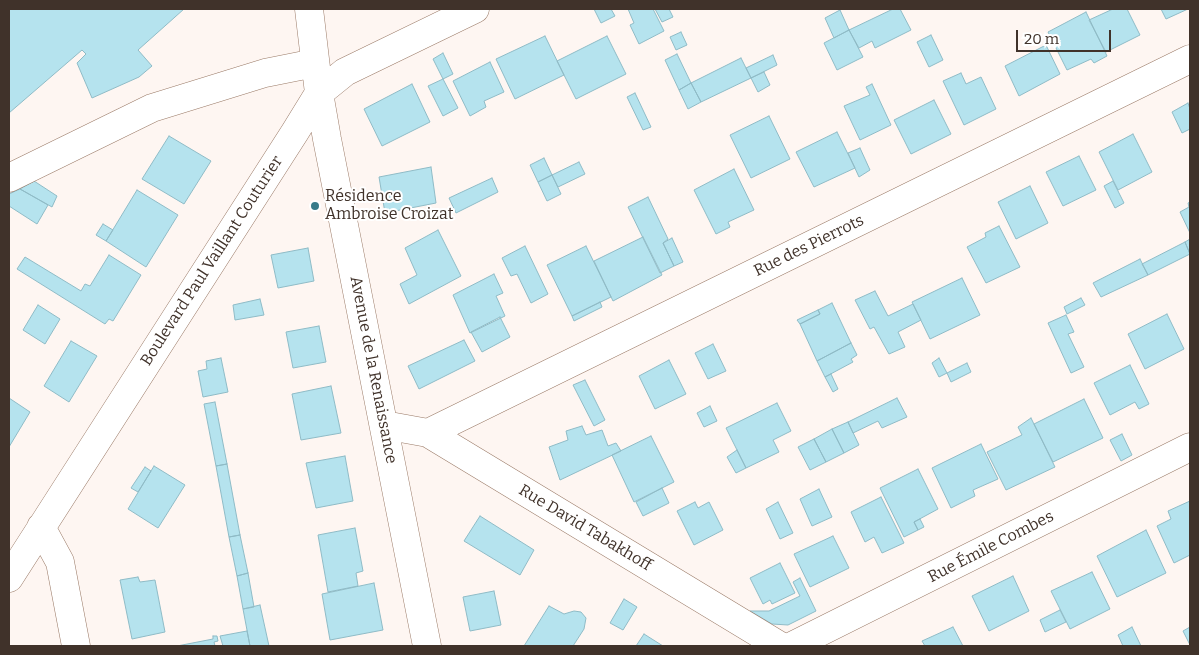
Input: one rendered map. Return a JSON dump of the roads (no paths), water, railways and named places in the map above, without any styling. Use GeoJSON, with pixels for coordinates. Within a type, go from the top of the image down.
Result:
{"type":"FeatureCollection","features":[{"type":"Feature","properties":{"kind":"street","name":"Avenue de la Renaissance"},"geometry":{"type":"LineString","coordinates":[[309,9],[319,93],[327,139],[427,646]]}},
{"type":"Feature","properties":{"kind":"street","name":"Boulevard Paul Vaillant Couturier"},"geometry":{"type":"LineString","coordinates":[[9,578],[319,93],[346,72],[475,9]]}},
{"type":"Feature","properties":{"kind":"street","name":"Rue des Pierrots"},"geometry":{"type":"LineString","coordinates":[[428,432],[1190,59]]}},
{"type":"Feature","properties":{"kind":"street"},"geometry":{"type":"LineString","coordinates":[[9,178],[152,108],[265,73],[315,63]]}},
{"type":"Feature","properties":{"kind":"street","name":"Rue David Tabakhoff"},"geometry":{"type":"LineString","coordinates":[[384,425],[428,432],[780,646]]}},
{"type":"Feature","properties":{"kind":"street","name":"Rue Émile Combes"},"geometry":{"type":"LineString","coordinates":[[792,646],[1190,447]]}},
{"type":"Feature","properties":{"kind":"street"},"geometry":{"type":"LineString","coordinates":[[41,527],[60,562],[76,646]]}},
{"type":"Feature","properties":{"kind":"place","name":"Résidence Ambroise Croizat"},"geometry":{"type":"Point","coordinates":[315,206]}}]}
